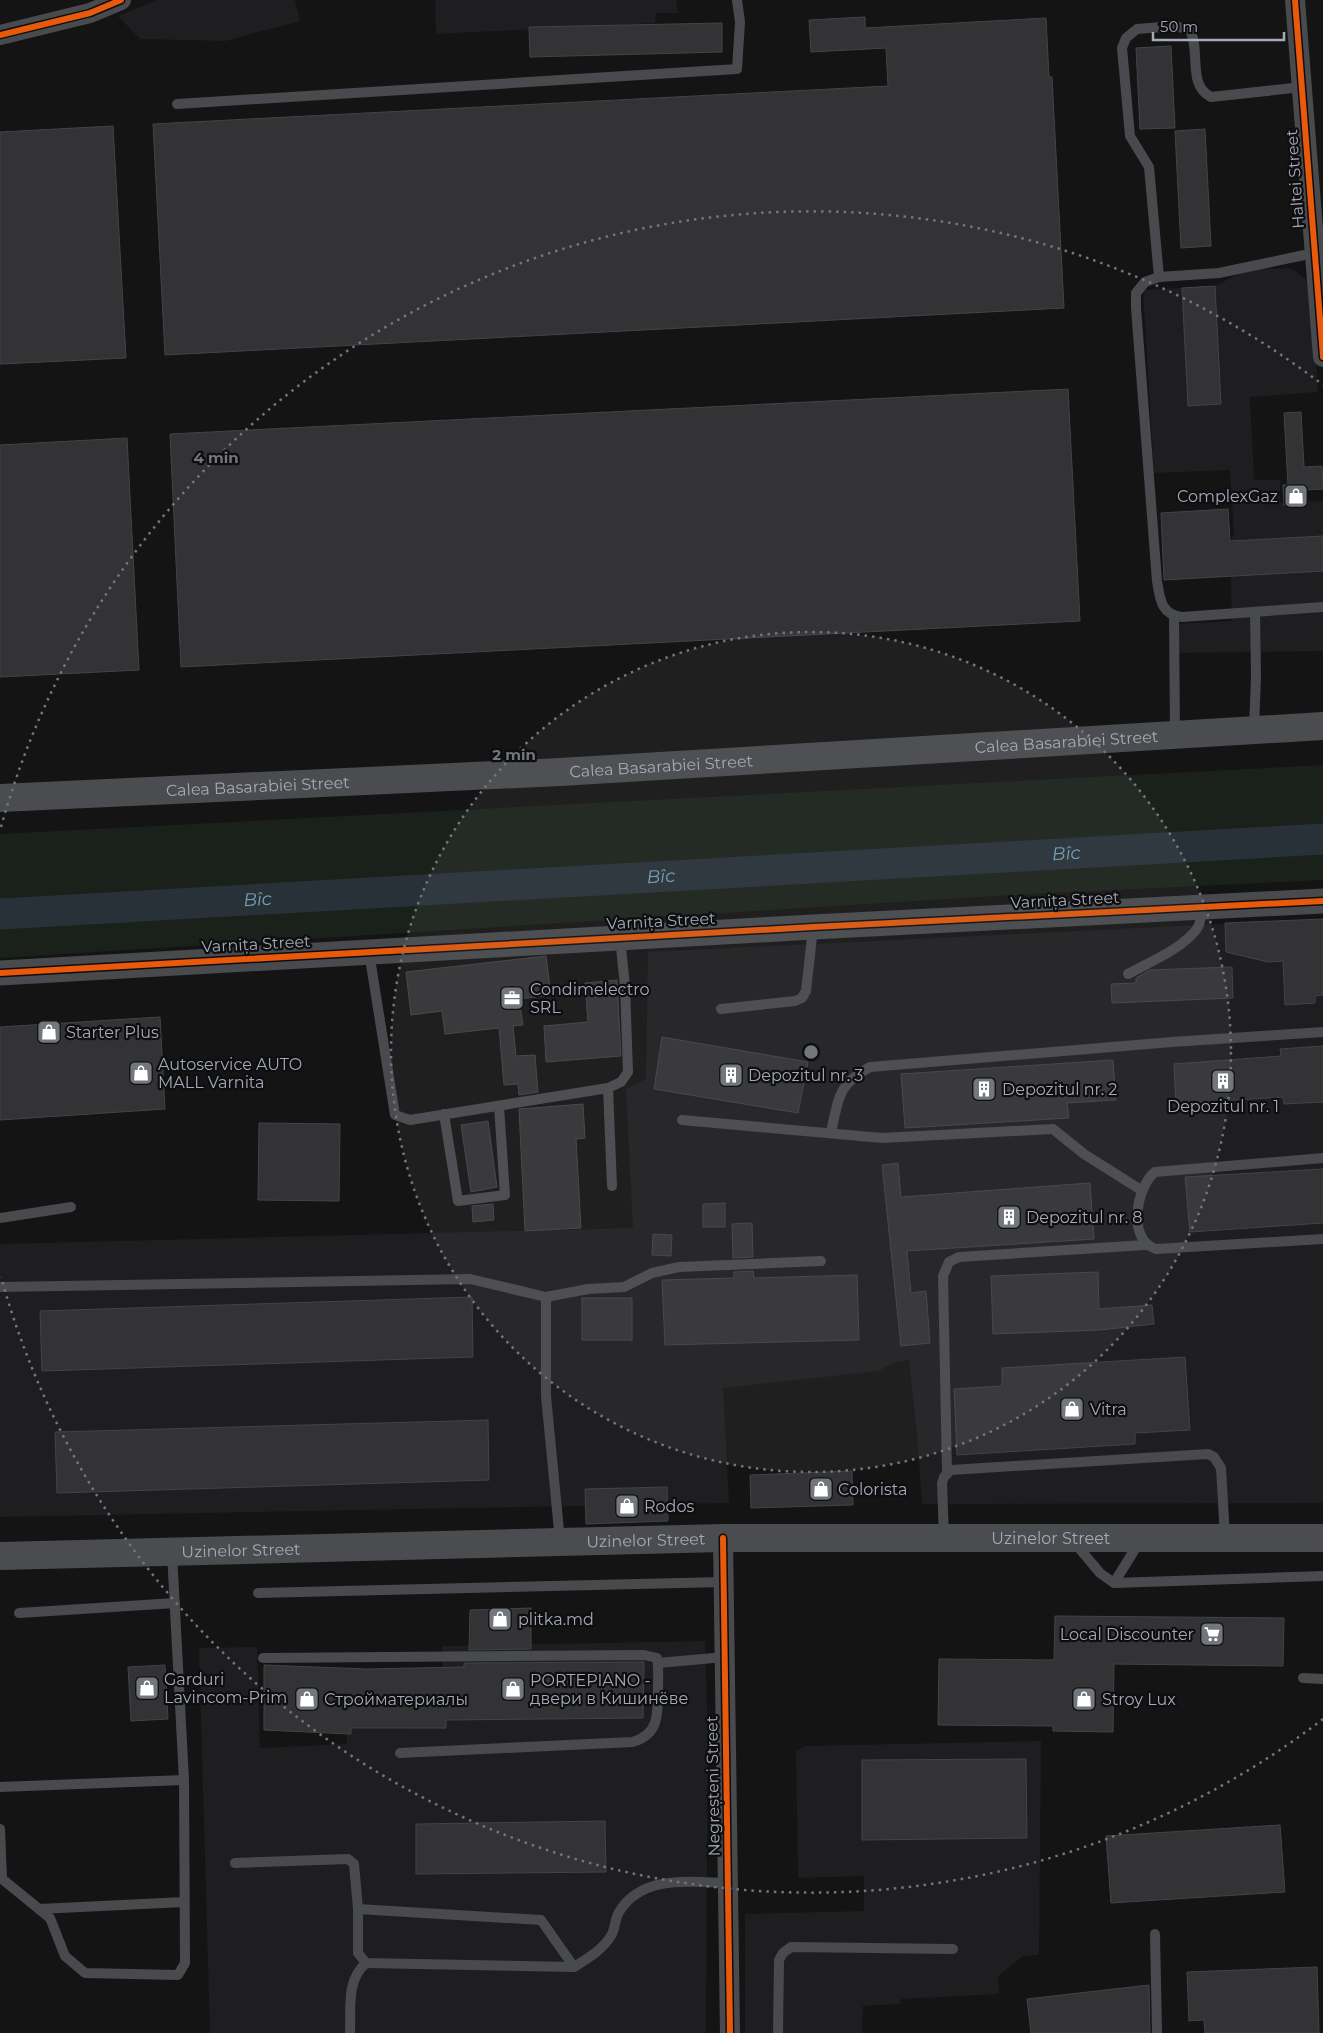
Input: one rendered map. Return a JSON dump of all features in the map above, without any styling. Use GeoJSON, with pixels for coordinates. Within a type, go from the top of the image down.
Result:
{"type":"FeatureCollection","features":[{"type":"Feature","properties":{"kind":"main road","name":"Calea Basarabiei Street"},"geometry":{"type":"LineString","coordinates":[[0,798],[560,772],[1323,726]]}},
{"type":"Feature","properties":{"kind":"main road","name":"Uzinelor Street"},"geometry":{"type":"LineString","coordinates":[[0,1556],[724,1538],[1323,1538]]}},
{"type":"Feature","properties":{"kind":"street"},"geometry":{"type":"LineString","coordinates":[[0,35],[90,13],[122,0]]}},
{"type":"Feature","properties":{"kind":"street","name":"Haltei Street"},"geometry":{"type":"LineString","coordinates":[[1295,0],[1323,357]]}},
{"type":"Feature","properties":{"kind":"street","name":"Varnița Street"},"geometry":{"type":"LineString","coordinates":[[0,972],[1323,901]]}},
{"type":"Feature","properties":{"kind":"street","name":"Negreșteni Street"},"geometry":{"type":"LineString","coordinates":[[724,1538],[730,2033]]}},
{"type":"Feature","properties":{"kind":"lane"},"geometry":{"type":"LineString","coordinates":[[177,104],[738,68],[740,22],[736,0]]}},
{"type":"Feature","properties":{"kind":"lane"},"geometry":{"type":"LineString","coordinates":[[1159,277],[1149,167],[1130,136],[1122,54],[1126,38],[1137,29],[1176,26],[1190,30],[1195,41],[1198,83],[1203,93],[1211,97],[1303,86]]}},
{"type":"Feature","properties":{"kind":"lane"},"geometry":{"type":"LineString","coordinates":[[1314,253],[1219,273],[1159,277],[1145,282],[1136,293],[1136,308],[1160,603],[1166,612],[1174,616],[1323,607]]}},
{"type":"Feature","properties":{"kind":"lane"},"geometry":{"type":"LineString","coordinates":[[1254,730],[1256,677],[1255,612]]}},
{"type":"Feature","properties":{"kind":"lane"},"geometry":{"type":"LineString","coordinates":[[1174,616],[1175,735]]}},
{"type":"Feature","properties":{"kind":"lane"},"geometry":{"type":"LineString","coordinates":[[1128,974],[1178,946],[1190,936],[1198,926],[1203,907]]}},
{"type":"Feature","properties":{"kind":"lane"},"geometry":{"type":"LineString","coordinates":[[721,1009],[802,998],[806,992],[813,927]]}},
{"type":"Feature","properties":{"kind":"lane"},"geometry":{"type":"LineString","coordinates":[[369,952],[395,1115],[410,1120],[608,1088],[621,1082],[628,1072],[625,986],[620,938]]}},
{"type":"Feature","properties":{"kind":"lane"},"geometry":{"type":"LineString","coordinates":[[831,1132],[840,1093],[852,1077],[870,1067],[1172,1042],[1323,1032]]}},
{"type":"Feature","properties":{"kind":"lane"},"geometry":{"type":"LineString","coordinates":[[608,1088],[612,1186]]}},
{"type":"Feature","properties":{"kind":"lane"},"geometry":{"type":"LineString","coordinates":[[444,1114],[458,1201],[505,1195],[499,1106]]}},
{"type":"Feature","properties":{"kind":"lane"},"geometry":{"type":"LineString","coordinates":[[682,1120],[882,1138],[1054,1129],[1084,1154],[1141,1190]]}},
{"type":"Feature","properties":{"kind":"lane"},"geometry":{"type":"LineString","coordinates":[[1145,1245],[1140,1236],[1138,1223],[1141,1190],[1155,1172],[1323,1158]]}},
{"type":"Feature","properties":{"kind":"lane"},"geometry":{"type":"LineString","coordinates":[[0,1218],[71,1207]]}},
{"type":"Feature","properties":{"kind":"lane"},"geometry":{"type":"LineString","coordinates":[[944,1538],[942,1483],[947,1472],[943,1276],[949,1262],[959,1257],[1145,1245],[1156,1249],[1323,1239]]}},
{"type":"Feature","properties":{"kind":"lane"},"geometry":{"type":"LineString","coordinates":[[0,1287],[470,1280],[546,1297],[588,1289],[624,1287],[652,1273],[679,1266],[821,1261]]}},
{"type":"Feature","properties":{"kind":"lane"},"geometry":{"type":"LineString","coordinates":[[546,1297],[546,1396],[560,1542]]}},
{"type":"Feature","properties":{"kind":"lane"},"geometry":{"type":"LineString","coordinates":[[947,1472],[951,1470],[1208,1454],[1214,1457],[1221,1468],[1225,1538]]}},
{"type":"Feature","properties":{"kind":"lane"},"geometry":{"type":"LineString","coordinates":[[1071,1538],[1100,1573],[1114,1582],[1323,1576]]}},
{"type":"Feature","properties":{"kind":"lane"},"geometry":{"type":"LineString","coordinates":[[1114,1582],[1141,1538]]}},
{"type":"Feature","properties":{"kind":"lane"},"geometry":{"type":"LineString","coordinates":[[0,1829],[2,1879],[50,1918],[65,1956],[84,1973],[178,1975],[184,1963],[184,1780],[172,1552]]}},
{"type":"Feature","properties":{"kind":"lane"},"geometry":{"type":"LineString","coordinates":[[258,1593],[724,1582]]}},
{"type":"Feature","properties":{"kind":"lane"},"geometry":{"type":"LineString","coordinates":[[19,1613],[175,1603]]}},
{"type":"Feature","properties":{"kind":"lane"},"geometry":{"type":"LineString","coordinates":[[263,1658],[644,1655],[654,1656],[658,1663],[657,1720],[649,1734],[641,1740],[632,1742],[400,1753]]}},
{"type":"Feature","properties":{"kind":"lane"},"geometry":{"type":"LineString","coordinates":[[658,1663],[725,1657]]}},
{"type":"Feature","properties":{"kind":"lane"},"geometry":{"type":"LineString","coordinates":[[1303,1678],[1323,1679]]}},
{"type":"Feature","properties":{"kind":"lane"},"geometry":{"type":"LineString","coordinates":[[0,1787],[184,1780]]}},
{"type":"Feature","properties":{"kind":"lane"},"geometry":{"type":"LineString","coordinates":[[235,1863],[348,1859],[354,1864],[358,1909],[358,1953],[366,1962]]}},
{"type":"Feature","properties":{"kind":"lane"},"geometry":{"type":"LineString","coordinates":[[350,2033],[351,1990],[357,1971],[366,1962],[574,1967],[600,1950],[612,1934],[619,1912],[638,1892],[668,1882],[728,1883]]}},
{"type":"Feature","properties":{"kind":"lane"},"geometry":{"type":"LineString","coordinates":[[39,1909],[184,1902]]}},
{"type":"Feature","properties":{"kind":"lane"},"geometry":{"type":"LineString","coordinates":[[358,1909],[541,1920],[574,1967]]}},
{"type":"Feature","properties":{"kind":"lane"},"geometry":{"type":"LineString","coordinates":[[1155,1934],[1157,2033]]}},
{"type":"Feature","properties":{"kind":"lane"},"geometry":{"type":"LineString","coordinates":[[778,2033],[779,1960],[783,1953],[791,1947],[953,1949]]}},
{"type":"Feature","properties":{"kind":"shaded area"},"geometry":{"type":"Polygon","coordinates":[[[157,0],[295,0],[300,21],[225,41],[140,39],[118,16],[157,0]]]}},
{"type":"Feature","properties":{"kind":"shaded area"},"geometry":{"type":"Polygon","coordinates":[[[435,0],[681,0],[676,1],[678,13],[656,13],[655,23],[436,34],[435,0]]]}},
{"type":"Feature","properties":{"kind":"shaded area"},"geometry":{"type":"Polygon","coordinates":[[[1291,268],[1306,279],[1312,310],[1318,392],[1250,397],[1254,480],[1280,480],[1280,503],[1323,501],[1323,651],[1177,653],[1175,624],[1232,621],[1230,542],[1234,534],[1230,470],[1154,473],[1143,290],[1215,286],[1246,270],[1291,268]]]}},
{"type":"Feature","properties":{"kind":"shaded area"},"geometry":{"type":"Polygon","coordinates":[[[1323,765],[1323,880],[1011,895],[0,958],[0,834],[1323,765]]]}},
{"type":"Feature","properties":{"kind":"shaded area"},"geometry":{"type":"Polygon","coordinates":[[[1323,919],[1323,1503],[922,1504],[909,1360],[895,1362],[878,1371],[723,1388],[729,1503],[0,1517],[0,1244],[633,1228],[626,1089],[646,1079],[648,952],[1323,919]]]}},
{"type":"Feature","properties":{"kind":"shaded area"},"geometry":{"type":"Polygon","coordinates":[[[705,1641],[708,1732],[706,2033],[210,2033],[199,1648],[257,1647],[260,1748],[347,1744],[347,1729],[445,1728],[442,1646],[705,1641]]]}},
{"type":"Feature","properties":{"kind":"shaded area"},"geometry":{"type":"Polygon","coordinates":[[[1041,1741],[1039,1955],[1023,1956],[998,1976],[999,1994],[901,1999],[900,2004],[863,2006],[862,2033],[745,2033],[745,1914],[864,1911],[864,1876],[798,1878],[796,1752],[805,1746],[1041,1741]]]}},
{"type":"Feature","properties":{"kind":"building"},"geometry":{"type":"Polygon","coordinates":[[[865,17],[865,28],[1046,18],[1049,77],[1052,77],[1064,308],[165,355],[153,124],[888,86],[886,48],[811,52],[809,20],[865,17]]]}},
{"type":"Feature","properties":{"kind":"building"},"geometry":{"type":"Polygon","coordinates":[[[722,23],[722,52],[530,57],[529,27],[722,23]]]}},
{"type":"Feature","properties":{"kind":"building"},"geometry":{"type":"Polygon","coordinates":[[[1171,46],[1175,128],[1140,129],[1136,48],[1171,46]]]}},
{"type":"Feature","properties":{"kind":"building"},"geometry":{"type":"Polygon","coordinates":[[[113,126],[126,358],[0,364],[0,132],[113,126]]]}},
{"type":"Feature","properties":{"kind":"building"},"geometry":{"type":"Polygon","coordinates":[[[1205,129],[1211,246],[1181,248],[1175,131],[1205,129]]]}},
{"type":"Feature","properties":{"kind":"building"},"geometry":{"type":"Polygon","coordinates":[[[1215,286],[1221,404],[1188,406],[1182,288],[1215,286]]]}},
{"type":"Feature","properties":{"kind":"building"},"geometry":{"type":"Polygon","coordinates":[[[1068,389],[1080,621],[181,667],[170,434],[1068,389]]]}},
{"type":"Feature","properties":{"kind":"building"},"geometry":{"type":"Polygon","coordinates":[[[1301,412],[1304,467],[1322,466],[1323,489],[1303,490],[1304,504],[1284,505],[1283,485],[1288,485],[1284,413],[1301,412]]]}},
{"type":"Feature","properties":{"kind":"building"},"geometry":{"type":"Polygon","coordinates":[[[127,438],[139,670],[0,677],[0,445],[127,438]]]}},
{"type":"Feature","properties":{"kind":"building"},"geometry":{"type":"Polygon","coordinates":[[[1228,509],[1230,541],[1323,536],[1323,571],[1164,580],[1161,513],[1228,509]]]}},
{"type":"Feature","properties":{"kind":"building"},"geometry":{"type":"Polygon","coordinates":[[[1323,919],[1323,995],[1315,996],[1315,1003],[1285,1005],[1283,961],[1268,962],[1226,952],[1225,923],[1323,919]]]}},
{"type":"Feature","properties":{"kind":"building"},"geometry":{"type":"Polygon","coordinates":[[[546,956],[551,995],[519,999],[523,1025],[513,1026],[516,1056],[535,1055],[538,1092],[519,1095],[518,1084],[504,1085],[499,1028],[445,1034],[442,1011],[411,1015],[406,972],[546,956]]]}},
{"type":"Feature","properties":{"kind":"building"},"geometry":{"type":"Polygon","coordinates":[[[1232,967],[1233,998],[1112,1003],[1111,984],[1136,983],[1136,978],[1150,970],[1232,967]]]}},
{"type":"Feature","properties":{"kind":"building"},"geometry":{"type":"Polygon","coordinates":[[[617,980],[621,1056],[546,1062],[544,1026],[588,1022],[585,983],[617,980]]]}},
{"type":"Feature","properties":{"kind":"building"},"geometry":{"type":"Polygon","coordinates":[[[160,1017],[165,1109],[0,1120],[0,1027],[160,1017]]]}},
{"type":"Feature","properties":{"kind":"building","name":"Depozitul nr. 3"},"geometry":{"type":"Polygon","coordinates":[[[662,1037],[808,1062],[798,1113],[654,1089],[662,1037]]]}},
{"type":"Feature","properties":{"kind":"building"},"geometry":{"type":"Polygon","coordinates":[[[1323,1046],[1323,1102],[1284,1104],[1283,1097],[1176,1104],[1174,1064],[1281,1056],[1280,1049],[1323,1046]]]}},
{"type":"Feature","properties":{"kind":"building","name":"Depozitul nr. 2"},"geometry":{"type":"Polygon","coordinates":[[[1113,1060],[1116,1100],[1067,1103],[1069,1118],[905,1128],[901,1074],[1113,1060]]]}},
{"type":"Feature","properties":{"kind":"building"},"geometry":{"type":"Polygon","coordinates":[[[583,1104],[585,1138],[576,1139],[581,1228],[525,1231],[519,1109],[583,1104]]]}},
{"type":"Feature","properties":{"kind":"building"},"geometry":{"type":"Polygon","coordinates":[[[488,1121],[497,1187],[471,1192],[461,1125],[488,1121]]]}},
{"type":"Feature","properties":{"kind":"building"},"geometry":{"type":"Polygon","coordinates":[[[259,1123],[340,1124],[339,1201],[258,1200],[259,1123]]]}},
{"type":"Feature","properties":{"kind":"building","name":"Depozitul nr. 8"},"geometry":{"type":"Polygon","coordinates":[[[898,1163],[901,1197],[1090,1183],[1094,1239],[907,1251],[911,1293],[926,1291],[930,1343],[901,1346],[882,1165],[898,1163]]]}},
{"type":"Feature","properties":{"kind":"building"},"geometry":{"type":"Polygon","coordinates":[[[1323,1169],[1323,1223],[1190,1232],[1185,1177],[1323,1169]]]}},
{"type":"Feature","properties":{"kind":"building"},"geometry":{"type":"Polygon","coordinates":[[[725,1203],[725,1227],[703,1227],[703,1204],[725,1203]]]}},
{"type":"Feature","properties":{"kind":"building"},"geometry":{"type":"Polygon","coordinates":[[[493,1204],[494,1220],[473,1222],[472,1206],[493,1204]]]}},
{"type":"Feature","properties":{"kind":"building"},"geometry":{"type":"Polygon","coordinates":[[[752,1223],[753,1257],[733,1258],[732,1224],[752,1223]]]}},
{"type":"Feature","properties":{"kind":"building"},"geometry":{"type":"Polygon","coordinates":[[[653,1234],[672,1235],[671,1256],[652,1255],[653,1234]]]}},
{"type":"Feature","properties":{"kind":"building"},"geometry":{"type":"Polygon","coordinates":[[[753,1271],[754,1278],[857,1275],[859,1340],[665,1345],[662,1280],[734,1278],[734,1272],[753,1271]]]}},
{"type":"Feature","properties":{"kind":"building"},"geometry":{"type":"Polygon","coordinates":[[[1098,1272],[1099,1309],[1152,1305],[1154,1324],[1100,1330],[993,1334],[991,1276],[1098,1272]]]}},
{"type":"Feature","properties":{"kind":"building"},"geometry":{"type":"Polygon","coordinates":[[[472,1297],[473,1357],[42,1371],[40,1311],[472,1297]]]}},
{"type":"Feature","properties":{"kind":"building"},"geometry":{"type":"Polygon","coordinates":[[[582,1298],[632,1298],[632,1340],[582,1340],[582,1298]]]}},
{"type":"Feature","properties":{"kind":"building","name":"Vitra"},"geometry":{"type":"Polygon","coordinates":[[[1185,1357],[1190,1430],[1135,1433],[1135,1444],[957,1455],[954,1389],[1002,1386],[1002,1368],[1185,1357]]]}},
{"type":"Feature","properties":{"kind":"building"},"geometry":{"type":"Polygon","coordinates":[[[488,1420],[489,1480],[57,1493],[55,1432],[488,1420]]]}},
{"type":"Feature","properties":{"kind":"building"},"geometry":{"type":"Polygon","coordinates":[[[852,1471],[853,1505],[751,1508],[750,1475],[852,1471]]]}},
{"type":"Feature","properties":{"kind":"building"},"geometry":{"type":"Polygon","coordinates":[[[667,1487],[668,1521],[586,1524],[585,1489],[667,1487]]]}},
{"type":"Feature","properties":{"kind":"building","name":"plitka.md"},"geometry":{"type":"Polygon","coordinates":[[[531,1608],[531,1649],[469,1650],[470,1610],[531,1608]]]}},
{"type":"Feature","properties":{"kind":"building","name":"Stroy Lux"},"geometry":{"type":"Polygon","coordinates":[[[1055,1616],[1284,1618],[1283,1666],[1114,1664],[1113,1732],[1053,1731],[1053,1726],[938,1725],[939,1659],[1054,1660],[1055,1616]]]}},
{"type":"Feature","properties":{"kind":"building"},"geometry":{"type":"Polygon","coordinates":[[[644,1662],[643,1718],[446,1720],[446,1728],[351,1728],[351,1734],[264,1730],[264,1665],[367,1669],[464,1667],[464,1663],[644,1662]]]}},
{"type":"Feature","properties":{"kind":"building"},"geometry":{"type":"Polygon","coordinates":[[[165,1665],[168,1719],[131,1721],[128,1667],[165,1665]]]}},
{"type":"Feature","properties":{"kind":"building"},"geometry":{"type":"Polygon","coordinates":[[[1026,1759],[1027,1838],[862,1840],[862,1760],[1026,1759]]]}},
{"type":"Feature","properties":{"kind":"building"},"geometry":{"type":"Polygon","coordinates":[[[605,1821],[606,1872],[416,1874],[416,1824],[605,1821]]]}},
{"type":"Feature","properties":{"kind":"building"},"geometry":{"type":"Polygon","coordinates":[[[1280,1825],[1285,1892],[1111,1903],[1106,1836],[1280,1825]]]}},
{"type":"Feature","properties":{"kind":"building"},"geometry":{"type":"Polygon","coordinates":[[[1317,1967],[1319,2033],[1205,2033],[1204,2020],[1189,2021],[1187,1972],[1317,1967]]]}},
{"type":"Feature","properties":{"kind":"building"},"geometry":{"type":"Polygon","coordinates":[[[1149,1985],[1150,2033],[1031,2033],[1027,1999],[1149,1985]]]}},
{"type":"Feature","properties":{"kind":"waterway","name":"Bîc"},"geometry":{"type":"LineString","coordinates":[[0,914],[1323,839]]}},
{"type":"Feature","properties":{"kind":"cycle path"},"geometry":{"type":"LineString","coordinates":[[0,35],[90,13],[121,0]]}},
{"type":"Feature","properties":{"kind":"cycle path"},"geometry":{"type":"LineString","coordinates":[[1295,0],[1323,357]]}},
{"type":"Feature","properties":{"kind":"cycle path"},"geometry":{"type":"LineString","coordinates":[[0,973],[813,927],[1323,901]]}},
{"type":"Feature","properties":{"kind":"cycle path"},"geometry":{"type":"LineString","coordinates":[[723,1538],[730,2033]]}},
{"type":"Feature","properties":{"kind":"place","name":"ComplexGaz"},"geometry":{"type":"Point","coordinates":[1296,496]}},
{"type":"Feature","properties":{"kind":"place","name":"Condimelectro SRL"},"geometry":{"type":"Point","coordinates":[512,998]}},
{"type":"Feature","properties":{"kind":"place","name":"Starter Plus"},"geometry":{"type":"Point","coordinates":[49,1032]}},
{"type":"Feature","properties":{"kind":"place","name":"Autoservice AUTO MALL Varnita"},"geometry":{"type":"Point","coordinates":[141,1073]}},
{"type":"Feature","properties":{"kind":"place","name":"Depozitul nr. 3"},"geometry":{"type":"Point","coordinates":[731,1075]}},
{"type":"Feature","properties":{"kind":"place","name":"Depozitul nr. 1"},"geometry":{"type":"Point","coordinates":[1223,1081]}},
{"type":"Feature","properties":{"kind":"place","name":"Depozitul nr. 2"},"geometry":{"type":"Point","coordinates":[984,1089]}},
{"type":"Feature","properties":{"kind":"place","name":"Depozitul nr. 8"},"geometry":{"type":"Point","coordinates":[1009,1217]}},
{"type":"Feature","properties":{"kind":"place","name":"Vitra"},"geometry":{"type":"Point","coordinates":[1072,1409]}},
{"type":"Feature","properties":{"kind":"place","name":"Colorista"},"geometry":{"type":"Point","coordinates":[821,1489]}},
{"type":"Feature","properties":{"kind":"place","name":"Rodos"},"geometry":{"type":"Point","coordinates":[627,1506]}},
{"type":"Feature","properties":{"kind":"place","name":"plitka.md"},"geometry":{"type":"Point","coordinates":[500,1619]}},
{"type":"Feature","properties":{"kind":"place","name":"Local Discounter"},"geometry":{"type":"Point","coordinates":[1212,1634]}},
{"type":"Feature","properties":{"kind":"place","name":"Garduri Lavincom-Prim"},"geometry":{"type":"Point","coordinates":[147,1688]}},
{"type":"Feature","properties":{"kind":"place","name":"PORTEPIANO - двери в Кишинёве"},"geometry":{"type":"Point","coordinates":[513,1689]}},
{"type":"Feature","properties":{"kind":"place","name":"Стройматериалы"},"geometry":{"type":"Point","coordinates":[307,1699]}},
{"type":"Feature","properties":{"kind":"place","name":"Stroy Lux"},"geometry":{"type":"Point","coordinates":[1084,1699]}}]}
